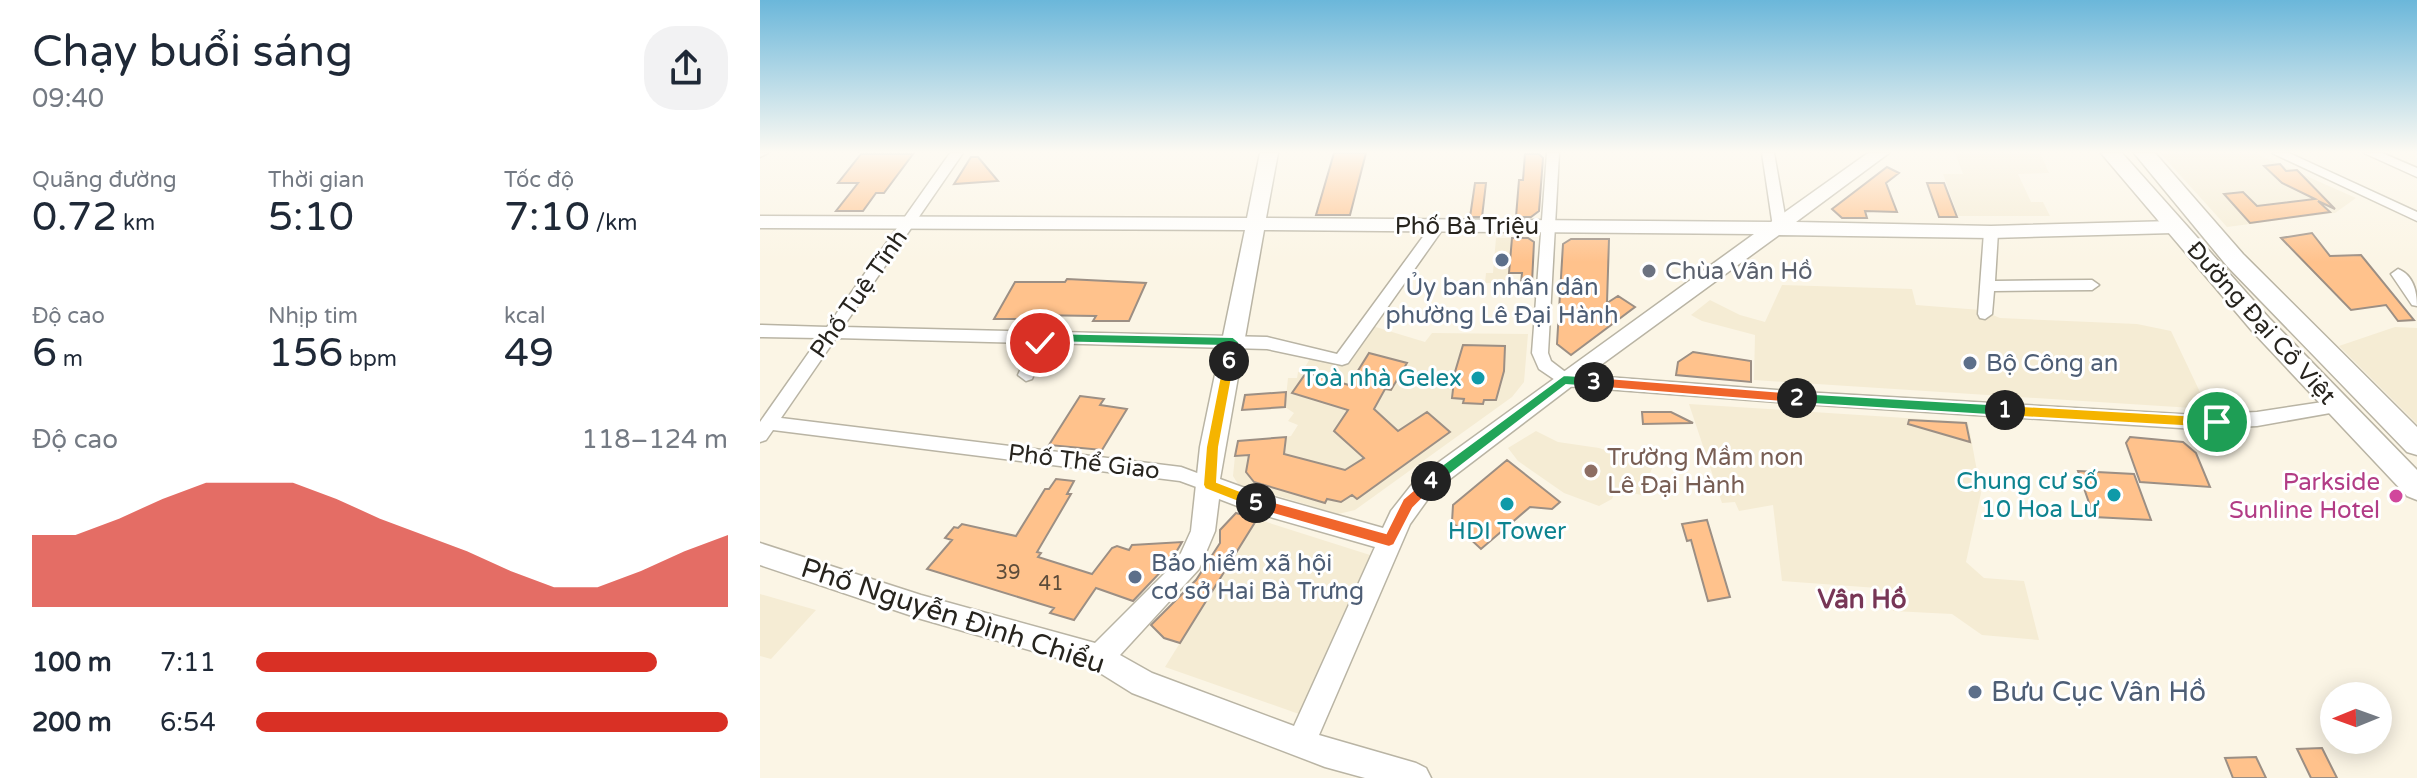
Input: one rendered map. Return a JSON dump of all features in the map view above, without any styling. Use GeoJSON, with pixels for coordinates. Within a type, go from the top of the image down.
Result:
{"type":"FeatureCollection","features":[{"type":"Feature","properties":{"kind":"main road","name":"Đường Đại Cồ Việt"},"geometry":{"type":"LineString","coordinates":[[2141,189],[2259,323],[2417,488]]}},
{"type":"Feature","properties":{"kind":"main road"},"geometry":{"type":"LineString","coordinates":[[2156,189],[2178,219],[2179,234]]}},
{"type":"Feature","properties":{"kind":"main road"},"geometry":{"type":"LineString","coordinates":[[2170,189],[2182,200]]}},
{"type":"Feature","properties":{"kind":"main road","name":"Đường Đại Cồ Việt"},"geometry":{"type":"LineString","coordinates":[[2173,189],[2291,317],[2417,444]]}},
{"type":"Feature","properties":{"kind":"main road"},"geometry":{"type":"LineString","coordinates":[[2259,323],[2291,317]]}},
{"type":"Feature","properties":{"kind":"street","name":"Phố Tuệ Tĩnh"},"geometry":{"type":"LineString","coordinates":[[764,429],[932,189]]}},
{"type":"Feature","properties":{"kind":"street"},"geometry":{"type":"LineString","coordinates":[[1099,657],[1190,561],[1203,531],[1212,447],[1263,189]]}},
{"type":"Feature","properties":{"kind":"street"},"geometry":{"type":"LineString","coordinates":[[1550,189],[1540,353],[1545,365],[1564,380],[2196,422],[2257,419],[2336,406]]}},
{"type":"Feature","properties":{"kind":"street"},"geometry":{"type":"LineString","coordinates":[[1774,189],[1780,227]]}},
{"type":"Feature","properties":{"kind":"street"},"geometry":{"type":"LineString","coordinates":[[1301,743],[1389,540],[1408,504],[1425,485],[1564,380],[1831,189]]}},
{"type":"Feature","properties":{"kind":"street"},"geometry":{"type":"LineString","coordinates":[[2357,189],[2417,217]]}},
{"type":"Feature","properties":{"kind":"street","name":"Phố Bà Triệu"},"geometry":{"type":"LineString","coordinates":[[760,222],[1548,225],[2179,234]]}},
{"type":"Feature","properties":{"kind":"street"},"geometry":{"type":"LineString","coordinates":[[760,331],[1267,343],[1342,359],[1438,226]]}},
{"type":"Feature","properties":{"kind":"street"},"geometry":{"type":"LineString","coordinates":[[1721,227],[1745,251]]}},
{"type":"Feature","properties":{"kind":"street"},"geometry":{"type":"LineString","coordinates":[[1985,314],[1991,232]]}},
{"type":"Feature","properties":{"kind":"street"},"geometry":{"type":"LineString","coordinates":[[2398,274],[2417,301]]}},
{"type":"Feature","properties":{"kind":"street"},"geometry":{"type":"LineString","coordinates":[[1987,286],[2092,285]]}},
{"type":"Feature","properties":{"kind":"street"},"geometry":{"type":"LineString","coordinates":[[1026,375],[1042,337]]}},
{"type":"Feature","properties":{"kind":"street","name":"Phố Thể Giao"},"geometry":{"type":"LineString","coordinates":[[764,429],[1181,474],[1253,502],[1389,540]]}},
{"type":"Feature","properties":{"kind":"street","name":"Phố Nguyễn Đình Chiểu"},"geometry":{"type":"LineString","coordinates":[[760,554],[921,607],[1099,657],[1142,683],[1301,743],[1416,778]]}},
{"type":"Feature","properties":{"kind":"shaded area"},"geometry":{"type":"Polygon","coordinates":[[[1948,189],[2025,189],[2031,202],[2043,202],[2050,216],[1958,216],[1948,189]]]}},
{"type":"Feature","properties":{"kind":"shaded area"},"geometry":{"type":"Polygon","coordinates":[[[2193,189],[2336,189],[2356,198],[2335,213],[2227,227],[2193,189]]]}},
{"type":"Feature","properties":{"kind":"shaded area","name":"Ủy ban nhân dân phường Lê Đại Hành"},"geometry":{"type":"Polygon","coordinates":[[[1496,238],[1512,238],[1508,283],[1485,283],[1486,273],[1493,273],[1496,238]]]}},
{"type":"Feature","properties":{"kind":"shaded area","name":"Bộ Công an"},"geometry":{"type":"Polygon","coordinates":[[[1782,285],[1912,289],[1916,305],[1981,310],[2000,318],[2137,324],[2171,331],[2208,409],[1754,380],[1755,335],[1702,321],[1691,315],[1710,300],[1740,315],[1765,322],[1782,285]]]}},
{"type":"Feature","properties":{"kind":"shaded area"},"geometry":{"type":"Polygon","coordinates":[[[1369,325],[1425,342],[1432,333],[1528,334],[1524,382],[1512,397],[1355,510],[1338,514],[1238,484],[1233,476],[1235,456],[1284,451],[1286,437],[1291,436],[1298,425],[1288,421],[1294,413],[1285,407],[1288,378],[1297,378],[1298,372],[1302,372],[1311,357],[1341,365],[1369,325]]]}},
{"type":"Feature","properties":{"kind":"shaded area"},"geometry":{"type":"Polygon","coordinates":[[[2395,327],[2417,328],[2417,424],[2339,346],[2395,327]]]}},
{"type":"Feature","properties":{"kind":"shaded area"},"geometry":{"type":"Polygon","coordinates":[[[1689,404],[1968,422],[1981,493],[1966,562],[1984,578],[2024,581],[2039,640],[1982,635],[1952,614],[1893,611],[1891,599],[1877,588],[1782,581],[1773,505],[1739,511],[1735,502],[1722,503],[1689,404]]]}},
{"type":"Feature","properties":{"kind":"shaded area","name":"Trường Mầm non Lê Đại Hành"},"geometry":{"type":"Polygon","coordinates":[[[1536,431],[1558,442],[1599,448],[1653,466],[1641,495],[1616,489],[1612,499],[1599,506],[1564,493],[1518,461],[1508,448],[1536,431]]]}},
{"type":"Feature","properties":{"kind":"shaded area"},"geometry":{"type":"Polygon","coordinates":[[[1257,519],[1370,555],[1299,714],[1165,667],[1257,519]]]}},
{"type":"Feature","properties":{"kind":"shaded area"},"geometry":{"type":"Polygon","coordinates":[[[760,594],[816,610],[771,659],[760,656],[760,594]]]}},
{"type":"Feature","properties":{"kind":"building"},"geometry":{"type":"Polygon","coordinates":[[[853,189],[887,189],[884,193],[876,193],[863,211],[836,211],[853,189]]]}},
{"type":"Feature","properties":{"kind":"building"},"geometry":{"type":"Polygon","coordinates":[[[1323,189],[1357,189],[1350,215],[1316,215],[1323,189]]]}},
{"type":"Feature","properties":{"kind":"building"},"geometry":{"type":"Polygon","coordinates":[[[1474,189],[1485,189],[1482,217],[1470,217],[1474,189]]]}},
{"type":"Feature","properties":{"kind":"building"},"geometry":{"type":"Polygon","coordinates":[[[1518,189],[1541,189],[1539,211],[1531,217],[1516,217],[1518,189]]]}},
{"type":"Feature","properties":{"kind":"building"},"geometry":{"type":"Polygon","coordinates":[[[1858,189],[1888,189],[1897,212],[1865,211],[1867,218],[1842,218],[1832,209],[1858,189]]]}},
{"type":"Feature","properties":{"kind":"building"},"geometry":{"type":"Polygon","coordinates":[[[1929,189],[1946,189],[1957,217],[1939,217],[1929,189]]]}},
{"type":"Feature","properties":{"kind":"building"},"geometry":{"type":"Polygon","coordinates":[[[2295,189],[2316,189],[2335,209],[2318,201],[2330,212],[2250,223],[2224,194],[2243,192],[2257,206],[2315,199],[2295,189]]]}},
{"type":"Feature","properties":{"kind":"building"},"geometry":{"type":"Polygon","coordinates":[[[2312,233],[2330,256],[2361,255],[2414,320],[2398,321],[2386,305],[2351,310],[2281,238],[2312,233]]]}},
{"type":"Feature","properties":{"kind":"building"},"geometry":{"type":"Polygon","coordinates":[[[1512,238],[1528,238],[1534,242],[1532,283],[1521,283],[1522,273],[1509,273],[1512,238]]]}},
{"type":"Feature","properties":{"kind":"building"},"geometry":{"type":"Polygon","coordinates":[[[1571,239],[1609,239],[1607,303],[1618,296],[1635,307],[1571,355],[1557,344],[1563,244],[1571,239]]]}},
{"type":"Feature","properties":{"kind":"building"},"geometry":{"type":"Polygon","coordinates":[[[1067,279],[1146,283],[1129,321],[1093,321],[1096,316],[1030,315],[1028,319],[994,319],[1015,282],[1065,282],[1067,279]]]}},
{"type":"Feature","properties":{"kind":"building","name":"Toà nhà Gelex"},"geometry":{"type":"Polygon","coordinates":[[[1463,345],[1505,346],[1504,371],[1496,400],[1484,400],[1483,404],[1463,403],[1464,399],[1452,398],[1463,345]]]}},
{"type":"Feature","properties":{"kind":"building"},"geometry":{"type":"Polygon","coordinates":[[[1693,352],[1751,361],[1751,382],[1676,375],[1678,362],[1693,352]]]}},
{"type":"Feature","properties":{"kind":"building"},"geometry":{"type":"Polygon","coordinates":[[[1369,353],[1407,363],[1391,390],[1385,389],[1374,409],[1398,431],[1427,412],[1450,432],[1357,499],[1352,495],[1341,502],[1327,499],[1325,503],[1254,482],[1246,472],[1249,455],[1235,456],[1238,441],[1286,437],[1284,454],[1345,470],[1364,458],[1334,431],[1348,410],[1292,393],[1306,373],[1349,385],[1369,353]]]}},
{"type":"Feature","properties":{"kind":"building"},"geometry":{"type":"Polygon","coordinates":[[[1286,392],[1285,407],[1242,410],[1245,395],[1286,392]]]}},
{"type":"Feature","properties":{"kind":"building"},"geometry":{"type":"Polygon","coordinates":[[[1080,396],[1104,399],[1100,405],[1127,409],[1102,450],[1049,445],[1080,396]]]}},
{"type":"Feature","properties":{"kind":"building"},"geometry":{"type":"Polygon","coordinates":[[[1642,412],[1671,412],[1693,423],[1643,424],[1642,412]]]}},
{"type":"Feature","properties":{"kind":"building"},"geometry":{"type":"Polygon","coordinates":[[[1909,420],[1966,423],[1970,442],[1908,424],[1909,420]]]}},
{"type":"Feature","properties":{"kind":"building"},"geometry":{"type":"Polygon","coordinates":[[[2130,437],[2183,442],[2196,453],[2210,487],[2140,482],[2126,443],[2130,437]]]}},
{"type":"Feature","properties":{"kind":"building","name":"HDI Tower"},"geometry":{"type":"Polygon","coordinates":[[[1507,460],[1560,502],[1552,509],[1530,507],[1481,549],[1452,522],[1453,505],[1507,460]]]}},
{"type":"Feature","properties":{"kind":"building","name":"Chung cư số 10 Hoa Lư"},"geometry":{"type":"Polygon","coordinates":[[[2078,471],[2134,474],[2151,520],[2094,517],[2078,471]]]}},
{"type":"Feature","properties":{"kind":"building"},"geometry":{"type":"Polygon","coordinates":[[[1056,479],[1074,481],[1067,494],[1071,494],[1037,552],[1041,553],[1038,557],[1092,574],[1117,546],[1129,550],[1132,545],[1182,542],[1171,561],[1133,601],[1096,588],[1074,620],[1050,613],[1054,608],[927,569],[952,540],[945,538],[954,527],[962,524],[1016,536],[1045,489],[1049,489],[1056,479]]]}},
{"type":"Feature","properties":{"kind":"building"},"geometry":{"type":"Polygon","coordinates":[[[1236,513],[1257,519],[1180,643],[1164,638],[1151,625],[1196,580],[1220,543],[1220,530],[1236,513]]]}},
{"type":"Feature","properties":{"kind":"building"},"geometry":{"type":"Polygon","coordinates":[[[1707,520],[1730,597],[1708,601],[1691,540],[1687,541],[1682,524],[1707,520]]]}},
{"type":"Feature","properties":{"kind":"building"},"geometry":{"type":"Polygon","coordinates":[[[2320,748],[2320,754],[2325,754],[2337,778],[2311,778],[2297,749],[2320,748]]]}},
{"type":"Feature","properties":{"kind":"building"},"geometry":{"type":"Polygon","coordinates":[[[2256,757],[2266,778],[2233,778],[2225,758],[2256,757]]]}},
{"type":"Feature","properties":{"kind":"place","name":"Ủy ban nhân dân phường Lê Đại Hành"},"geometry":{"type":"Point","coordinates":[1502,260]}},
{"type":"Feature","properties":{"kind":"place","name":"Chùa Vân Hồ"},"geometry":{"type":"Point","coordinates":[1649,271]}},
{"type":"Feature","properties":{"kind":"place","name":"Bộ Công an"},"geometry":{"type":"Point","coordinates":[1970,363]}},
{"type":"Feature","properties":{"kind":"place","name":"Toà nhà Gelex"},"geometry":{"type":"Point","coordinates":[1478,378]}},
{"type":"Feature","properties":{"kind":"place","name":"Trường Mầm non Lê Đại Hành"},"geometry":{"type":"Point","coordinates":[1591,471]}},
{"type":"Feature","properties":{"kind":"place","name":"Chung cư số 10 Hoa Lư"},"geometry":{"type":"Point","coordinates":[2114,495]}},
{"type":"Feature","properties":{"kind":"place","name":"Parkside Sunline Hotel"},"geometry":{"type":"Point","coordinates":[2396,496]}},
{"type":"Feature","properties":{"kind":"place","name":"HDI Tower"},"geometry":{"type":"Point","coordinates":[1507,504]}},
{"type":"Feature","properties":{"kind":"place","name":"Bảo hiểm xã hội cơ sở Hai Bà Trưng"},"geometry":{"type":"Point","coordinates":[1135,577]}},
{"type":"Feature","properties":{"kind":"place","name":"Bưu Cục Vân Hồ"},"geometry":{"type":"Point","coordinates":[1975,692]}},
{"type":"Feature","properties":{"kind":"district","name":"Vân Hồ"},"geometry":{"type":"Point","coordinates":[1862,599]}},
{"type":"Feature","properties":{"kind":"route"},"geometry":{"type":"LineString","coordinates":[[1040,343],[1042,337],[1233,342],[1212,447],[1210,485],[1253,502],[1389,540],[1408,504],[1425,485],[1564,380],[1803,398],[2217,422]]}}]}
